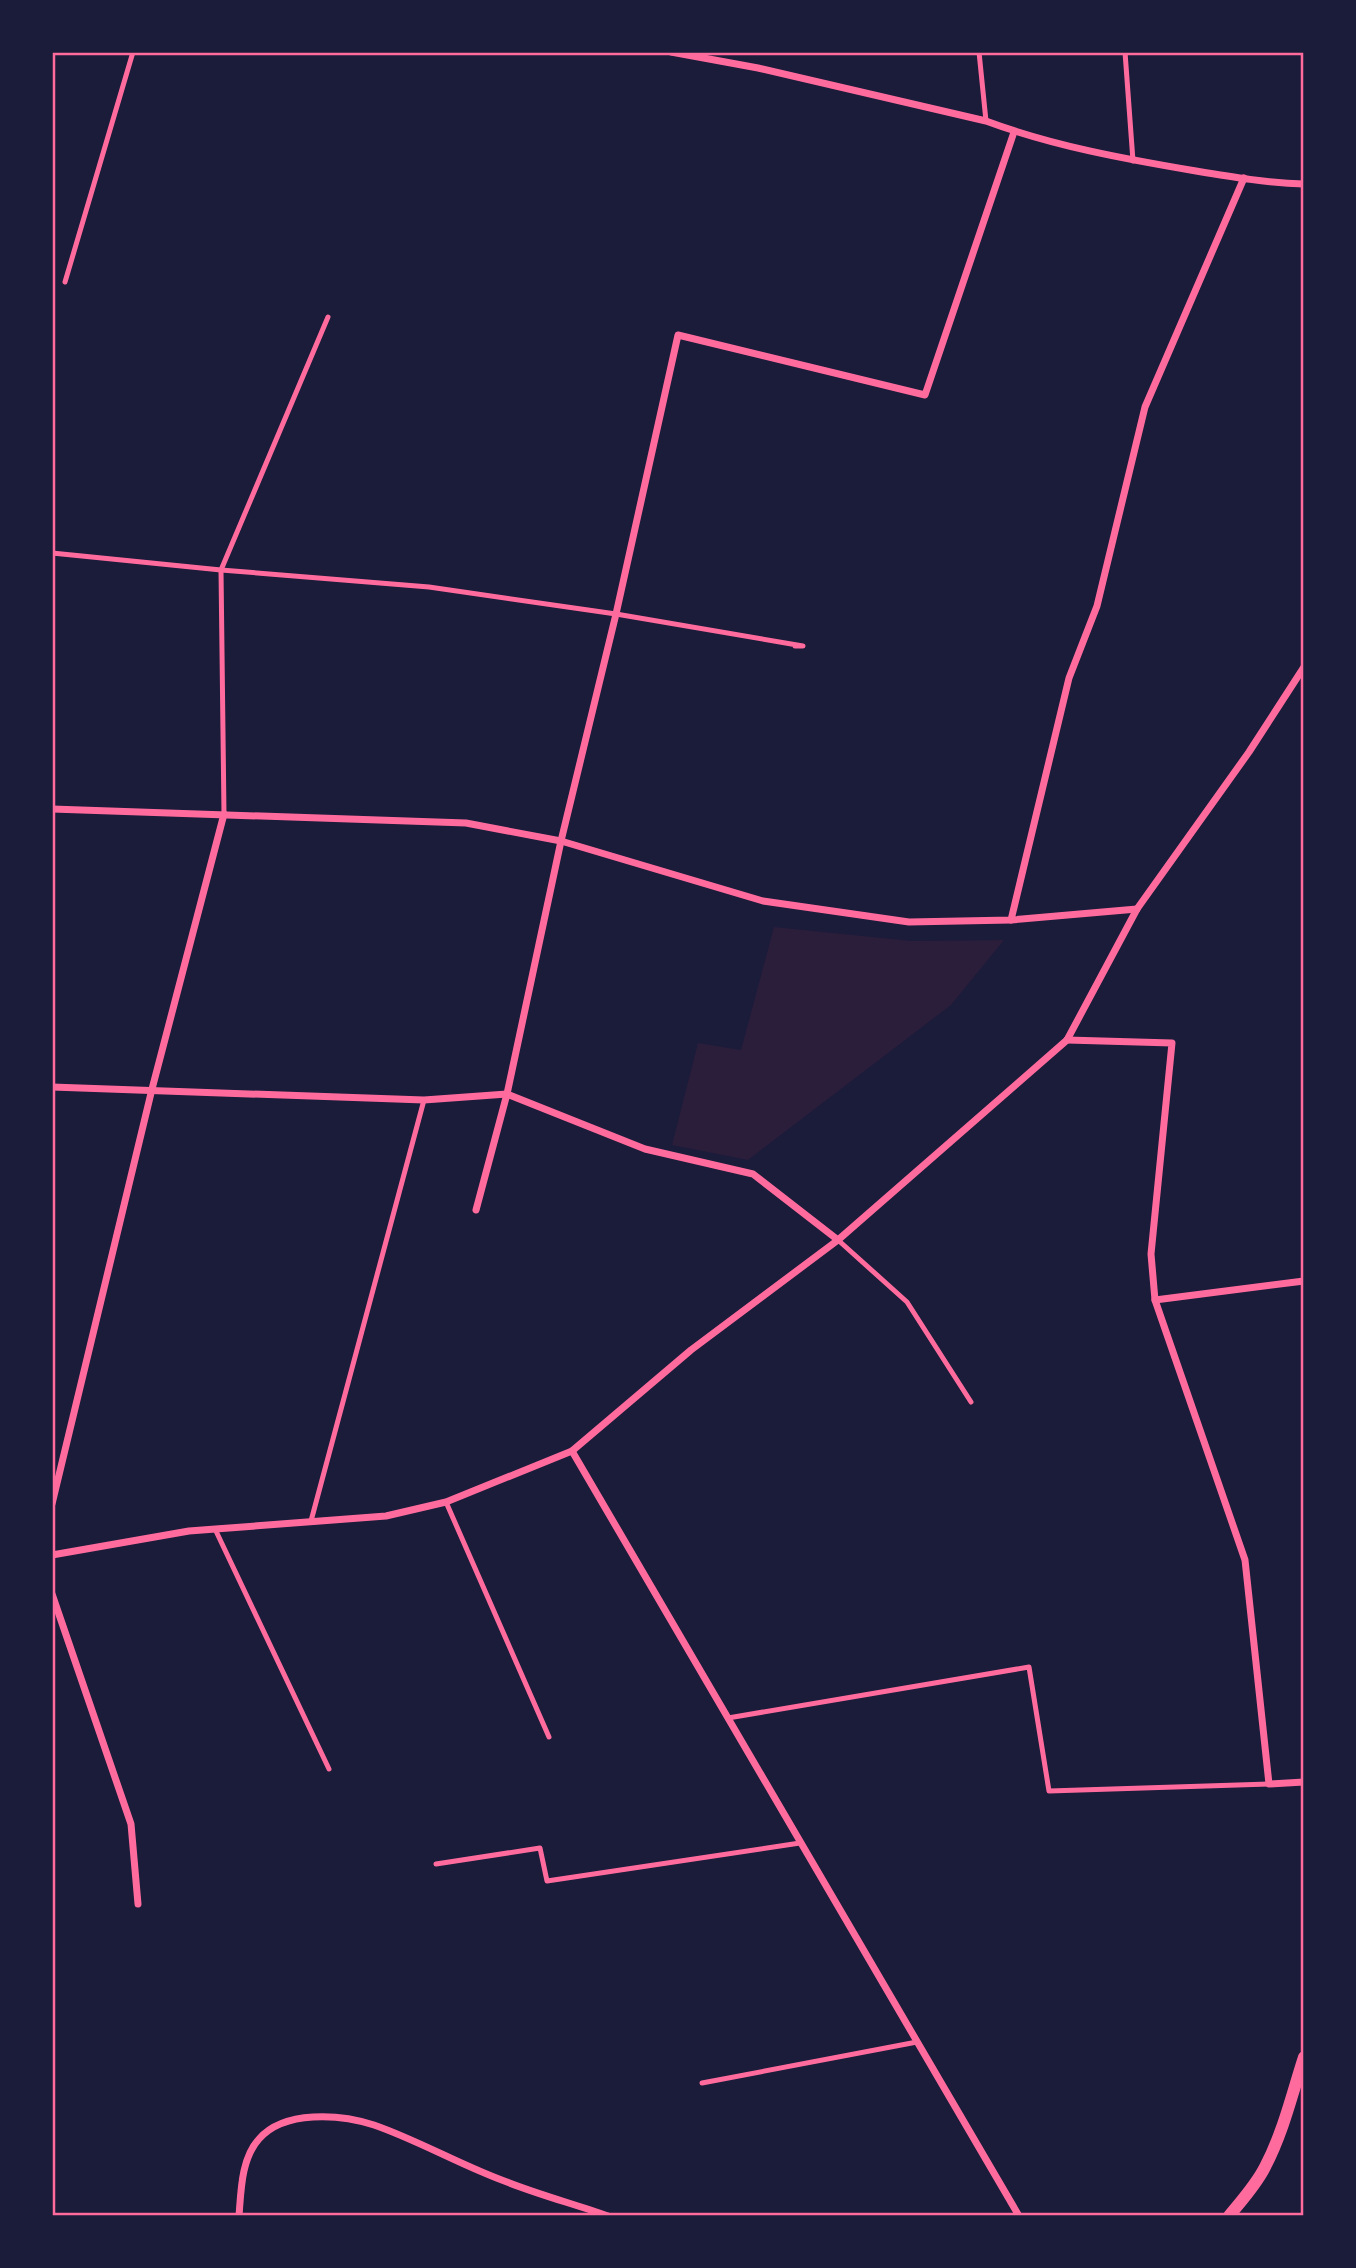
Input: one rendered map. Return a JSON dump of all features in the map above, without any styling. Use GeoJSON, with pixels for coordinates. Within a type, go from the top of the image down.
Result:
{"type":"FeatureCollection","features":[{"type":"Feature","properties":{"kind":"street"},"geometry":{"type":"LineString","coordinates":[[671,52],[758,68],[986,121],[1014,132],[1133,161],[1304,184]]}},
{"type":"Feature","properties":{"kind":"street"},"geometry":{"type":"LineString","coordinates":[[476,1210],[507,1094],[561,841],[617,614],[678,335],[925,395],[1014,132]]}},
{"type":"Feature","properties":{"kind":"street"},"geometry":{"type":"LineString","coordinates":[[1011,920],[1069,678],[1097,606],[1144,407],[1244,178]]}},
{"type":"Feature","properties":{"kind":"street"},"geometry":{"type":"LineString","coordinates":[[52,1555],[189,1531],[386,1516],[446,1502],[572,1451],[691,1350],[838,1240],[1067,1040],[1137,909],[1249,752],[1304,667]]}},
{"type":"Feature","properties":{"kind":"street"},"geometry":{"type":"LineString","coordinates":[[52,809],[467,823],[561,841],[763,901],[909,922],[1011,920],[1137,909]]}},
{"type":"Feature","properties":{"kind":"street"},"geometry":{"type":"LineString","coordinates":[[52,1504],[152,1089],[224,814]]}},
{"type":"Feature","properties":{"kind":"street"},"geometry":{"type":"LineString","coordinates":[[1067,1040],[1172,1042],[1151,1254],[1155,1300],[1245,1560],[1269,1784],[1304,1782]]}},
{"type":"Feature","properties":{"kind":"street"},"geometry":{"type":"LineString","coordinates":[[52,1087],[424,1100],[507,1094],[645,1149],[752,1174],[838,1240]]}},
{"type":"Feature","properties":{"kind":"street"},"geometry":{"type":"LineString","coordinates":[[1155,1300],[1304,1281]]}},
{"type":"Feature","properties":{"kind":"street"},"geometry":{"type":"LineString","coordinates":[[572,1451],[1018,2216]]}},
{"type":"Feature","properties":{"kind":"street"},"geometry":{"type":"LineString","coordinates":[[52,1594],[131,1824],[138,1904]]}},
{"type":"Feature","properties":{"kind":"street"},"geometry":{"type":"LineString","coordinates":[[1228,2216],[1250,2192],[1265,2168],[1279,2135],[1304,2057]]}},
{"type":"Feature","properties":{"kind":"street"},"geometry":{"type":"LineString","coordinates":[[239,2216],[247,2158],[258,2140],[272,2128],[288,2120],[320,2116],[373,2125],[506,2182],[608,2216]]}},
{"type":"Feature","properties":{"kind":"lane"},"geometry":{"type":"LineString","coordinates":[[65,282],[132,52]]}},
{"type":"Feature","properties":{"kind":"lane"},"geometry":{"type":"LineString","coordinates":[[979,52],[986,121]]}},
{"type":"Feature","properties":{"kind":"lane"},"geometry":{"type":"LineString","coordinates":[[1125,52],[1133,161]]}},
{"type":"Feature","properties":{"kind":"lane"},"geometry":{"type":"LineString","coordinates":[[224,814],[221,570],[328,317]]}},
{"type":"Feature","properties":{"kind":"lane"},"geometry":{"type":"LineString","coordinates":[[52,553],[429,587],[617,614],[803,646],[795,646]]}},
{"type":"Feature","properties":{"kind":"lane"},"geometry":{"type":"LineString","coordinates":[[311,1521],[424,1100]]}},
{"type":"Feature","properties":{"kind":"lane"},"geometry":{"type":"LineString","coordinates":[[838,1240],[907,1302],[971,1402]]}},
{"type":"Feature","properties":{"kind":"lane"},"geometry":{"type":"LineString","coordinates":[[446,1502],[549,1737]]}},
{"type":"Feature","properties":{"kind":"lane"},"geometry":{"type":"LineString","coordinates":[[215,1529],[329,1769]]}},
{"type":"Feature","properties":{"kind":"lane"},"geometry":{"type":"LineString","coordinates":[[728,1718],[1029,1667],[1049,1791],[1269,1784]]}},
{"type":"Feature","properties":{"kind":"lane"},"geometry":{"type":"LineString","coordinates":[[436,1864],[540,1848],[547,1881],[800,1843]]}},
{"type":"Feature","properties":{"kind":"lane"},"geometry":{"type":"LineString","coordinates":[[702,2082],[917,2042]]}},
{"type":"Feature","properties":{"kind":"shaded area"},"geometry":{"type":"Polygon","coordinates":[[[774,927],[912,941],[1004,940],[951,1005],[748,1160],[672,1145],[698,1043],[741,1050],[774,927]]]}}]}
